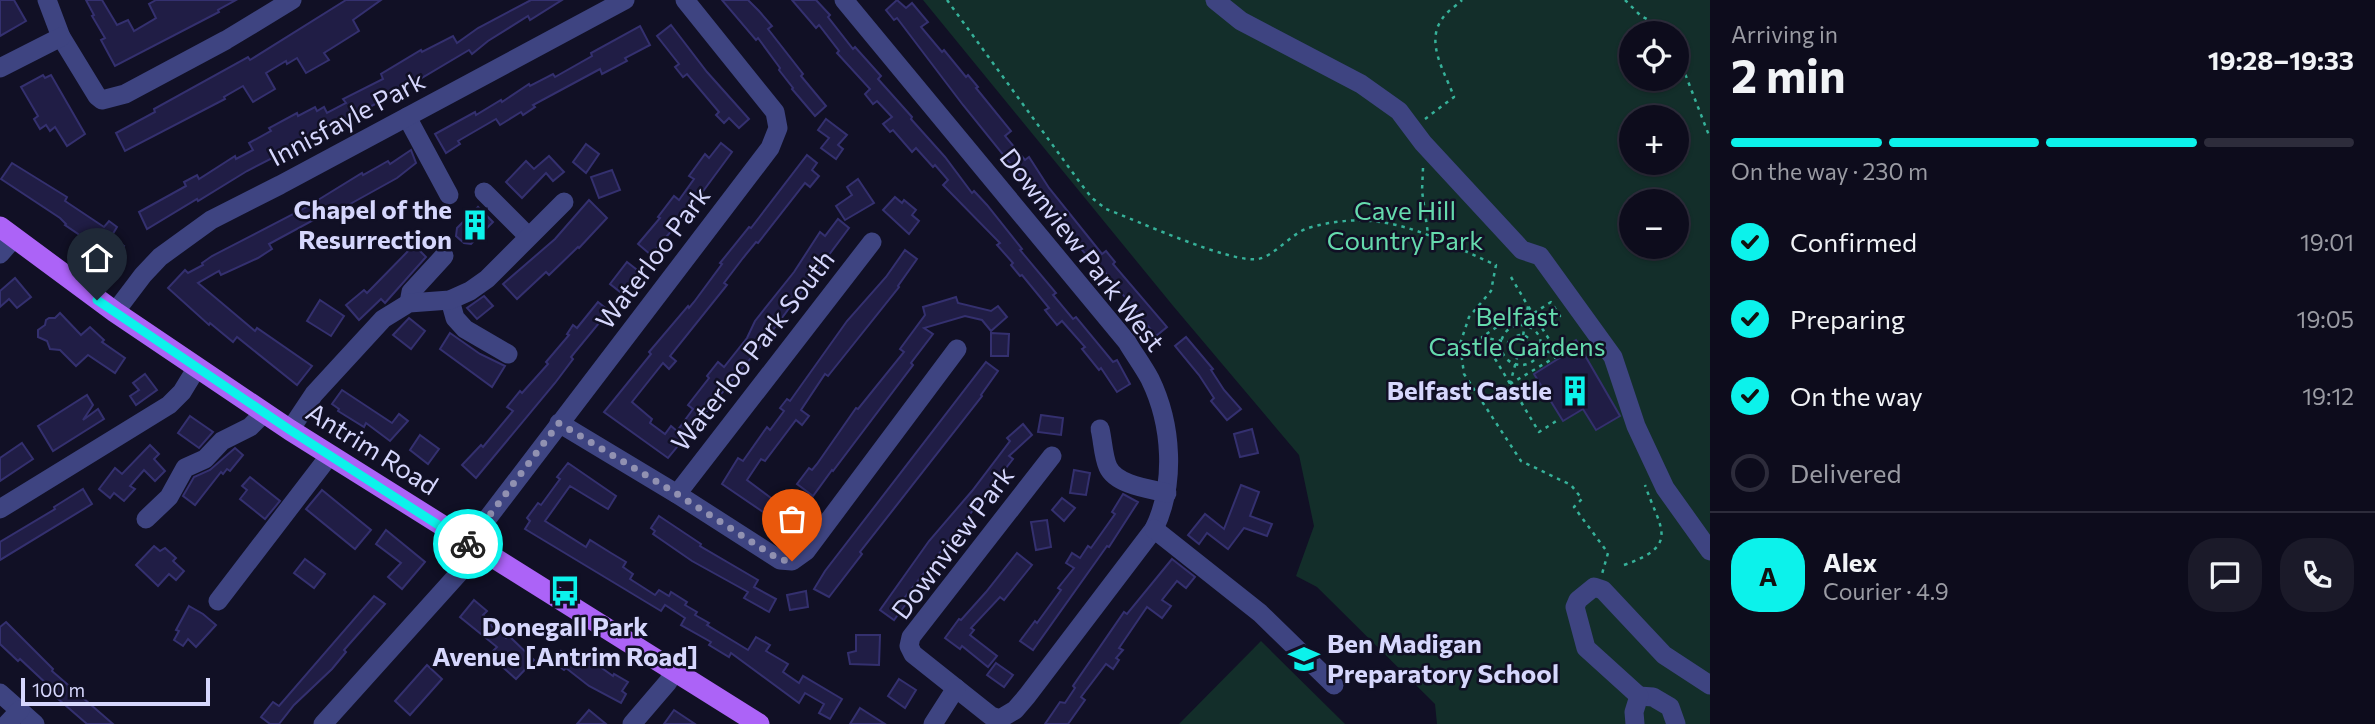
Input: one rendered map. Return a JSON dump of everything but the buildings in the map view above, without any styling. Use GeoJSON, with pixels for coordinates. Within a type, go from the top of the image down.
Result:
{"type":"FeatureCollection","features":[{"type":"Feature","properties":{"kind":"main road","name":"Antrim Road"},"geometry":{"type":"LineString","coordinates":[[4,240],[290,430],[759,724]]}},
{"type":"Feature","properties":{"kind":"street"},"geometry":{"type":"LineString","coordinates":[[47,0],[61,37],[102,100],[125,94],[226,40],[292,0]]}},
{"type":"Feature","properties":{"kind":"street","name":"Innisfayle Park"},"geometry":{"type":"LineString","coordinates":[[114,312],[160,257],[211,220],[625,0]]}},
{"type":"Feature","properties":{"kind":"street","name":"Waterloo Park"},"geometry":{"type":"LineString","coordinates":[[323,724],[460,572],[472,546],[559,423],[770,148],[778,128],[775,112],[685,0]]}},
{"type":"Feature","properties":{"kind":"street","name":"Downview Park West"},"geometry":{"type":"LineString","coordinates":[[844,0],[1127,342],[1150,379],[1163,414],[1168,446],[1167,493],[1154,529],[1015,710],[1000,719],[991,716]]}},
{"type":"Feature","properties":{"kind":"street"},"geometry":{"type":"LineString","coordinates":[[1216,0],[1241,21],[1361,84],[1399,111],[1522,250],[1540,256],[1613,357],[1636,426],[1665,488],[1710,551]]}},
{"type":"Feature","properties":{"kind":"street"},"geometry":{"type":"LineString","coordinates":[[0,68],[61,37]]}},
{"type":"Feature","properties":{"kind":"street"},"geometry":{"type":"LineString","coordinates":[[407,117],[449,195]]}},
{"type":"Feature","properties":{"kind":"street"},"geometry":{"type":"LineString","coordinates":[[484,191],[528,236]]}},
{"type":"Feature","properties":{"kind":"street"},"geometry":{"type":"LineString","coordinates":[[290,430],[314,394],[383,319],[409,303],[450,300],[487,279],[564,202]]}},
{"type":"Feature","properties":{"kind":"street","name":"Waterloo Park South"},"geometry":{"type":"LineString","coordinates":[[677,494],[872,242]]}},
{"type":"Feature","properties":{"kind":"street"},"geometry":{"type":"LineString","coordinates":[[409,303],[411,292],[444,256]]}},
{"type":"Feature","properties":{"kind":"street"},"geometry":{"type":"LineString","coordinates":[[450,300],[455,318],[460,323],[499,344]]}},
{"type":"Feature","properties":{"kind":"street"},"geometry":{"type":"LineString","coordinates":[[559,423],[780,560],[792,561],[806,551],[957,349]]}},
{"type":"Feature","properties":{"kind":"street"},"geometry":{"type":"LineString","coordinates":[[0,509],[163,410],[182,392],[196,369]]}},
{"type":"Feature","properties":{"kind":"street"},"geometry":{"type":"LineString","coordinates":[[146,519],[169,497],[185,468],[205,459],[222,441],[250,427],[264,413]]}},
{"type":"Feature","properties":{"kind":"street"},"geometry":{"type":"LineString","coordinates":[[1100,429],[1108,469],[1130,484],[1167,493]]}},
{"type":"Feature","properties":{"kind":"street"},"geometry":{"type":"LineString","coordinates":[[218,601],[330,455]]}},
{"type":"Feature","properties":{"kind":"street","name":"Downview Park"},"geometry":{"type":"LineString","coordinates":[[991,716],[913,654],[909,646],[911,637],[1052,456]]}},
{"type":"Feature","properties":{"kind":"street"},"geometry":{"type":"LineString","coordinates":[[1154,529],[1260,613],[1334,685]]}},
{"type":"Feature","properties":{"kind":"street"},"geometry":{"type":"LineString","coordinates":[[1676,724],[1670,707],[1653,697],[1639,696],[1586,648],[1576,607],[1578,600],[1594,587],[1598,587],[1664,654],[1710,685]]}},
{"type":"Feature","properties":{"kind":"street"},"geometry":{"type":"LineString","coordinates":[[632,724],[668,682],[674,671]]}},
{"type":"Feature","properties":{"kind":"street"},"geometry":{"type":"LineString","coordinates":[[933,724],[956,688]]}},
{"type":"Feature","properties":{"kind":"street"},"geometry":{"type":"LineString","coordinates":[[0,693],[13,717],[35,724]]}},
{"type":"Feature","properties":{"kind":"street"},"geometry":{"type":"LineString","coordinates":[[1635,724],[1634,712],[1639,696]]}},
{"type":"Feature","properties":{"kind":"path"},"geometry":{"type":"LineString","coordinates":[[947,0],[1081,184],[1092,198],[1106,209],[1230,256],[1260,259],[1305,229],[1354,219],[1394,223],[1428,234],[1496,265],[1491,291],[1469,317],[1460,344],[1464,374],[1521,461],[1571,485],[1582,499],[1574,507],[1608,553],[1598,587]]}},
{"type":"Feature","properties":{"kind":"path"},"geometry":{"type":"LineString","coordinates":[[1428,234],[1418,135],[1454,97],[1435,50],[1435,32],[1443,17],[1462,0]]}},
{"type":"Feature","properties":{"kind":"path"},"geometry":{"type":"LineString","coordinates":[[1625,0],[1641,16],[1651,21]]}},
{"type":"Feature","properties":{"kind":"path"},"geometry":{"type":"LineString","coordinates":[[1689,84],[1710,138]]}},
{"type":"Feature","properties":{"kind":"path"},"geometry":{"type":"LineString","coordinates":[[1511,277],[1559,355]]}},
{"type":"Feature","properties":{"kind":"path"},"geometry":{"type":"LineString","coordinates":[[1532,313],[1551,302],[1560,316],[1542,328]]}},
{"type":"Feature","properties":{"kind":"path"},"geometry":{"type":"LineString","coordinates":[[1523,336],[1528,306]]}},
{"type":"Feature","properties":{"kind":"path"},"geometry":{"type":"LineString","coordinates":[[1482,337],[1528,306]]}},
{"type":"Feature","properties":{"kind":"path"},"geometry":{"type":"LineString","coordinates":[[1525,325],[1538,335],[1540,350],[1531,362],[1515,364],[1502,353],[1501,341],[1507,330],[1513,326],[1525,325]]}},
{"type":"Feature","properties":{"kind":"path"},"geometry":{"type":"LineString","coordinates":[[1517,336],[1523,336],[1530,342],[1530,348],[1527,353],[1518,354],[1513,351],[1512,343],[1517,336]]}},
{"type":"Feature","properties":{"kind":"path"},"geometry":{"type":"LineString","coordinates":[[1482,337],[1512,343]]}},
{"type":"Feature","properties":{"kind":"path"},"geometry":{"type":"LineString","coordinates":[[1482,337],[1538,432],[1558,420]]}},
{"type":"Feature","properties":{"kind":"path"},"geometry":{"type":"LineString","coordinates":[[1530,348],[1559,355]]}},
{"type":"Feature","properties":{"kind":"path"},"geometry":{"type":"LineString","coordinates":[[1510,384],[1518,354]]}},
{"type":"Feature","properties":{"kind":"path"},"geometry":{"type":"LineString","coordinates":[[1510,384],[1559,355]]}},
{"type":"Feature","properties":{"kind":"path"},"geometry":{"type":"LineString","coordinates":[[1624,565],[1653,552],[1662,540],[1662,529]]}},
{"type":"Feature","properties":{"kind":"green space","name":"Cave Hill Country Park"},"geometry":{"type":"Polygon","coordinates":[[[923,0],[1710,0],[1710,724],[1437,724],[1435,704],[1317,587],[1296,576],[1314,526],[1299,455],[923,0]]]}},
{"type":"Feature","properties":{"kind":"green space"},"geometry":{"type":"Polygon","coordinates":[[[1261,641],[1345,724],[1179,724],[1261,641]]]}},
{"type":"Feature","properties":{"kind":"way so far"},"geometry":{"type":"LineString","coordinates":[[468,544],[559,423],[780,560],[792,561]]}},
{"type":"Feature","properties":{"kind":"place","name":"Chapel of the Resurrection"},"geometry":{"type":"Point","coordinates":[475,225]}},
{"type":"Feature","properties":{"kind":"place","name":"Belfast Castle"},"geometry":{"type":"Point","coordinates":[1575,391]}},
{"type":"Feature","properties":{"kind":"place","name":"Donegall Park Avenue [Antrim Road]"},"geometry":{"type":"Point","coordinates":[565,591]}},
{"type":"Feature","properties":{"kind":"place","name":"Ben Madigan Preparatory School"},"geometry":{"type":"Point","coordinates":[1304,659]}},
{"type":"Feature","properties":{"kind":"route"},"geometry":{"type":"LineString","coordinates":[[97,300],[196,369],[468,544]]}},
{"type":"Feature","properties":{"kind":"park label","name":"Belfast Castle Gardens"},"geometry":{"type":"Point","coordinates":[1517,332]}}]}
